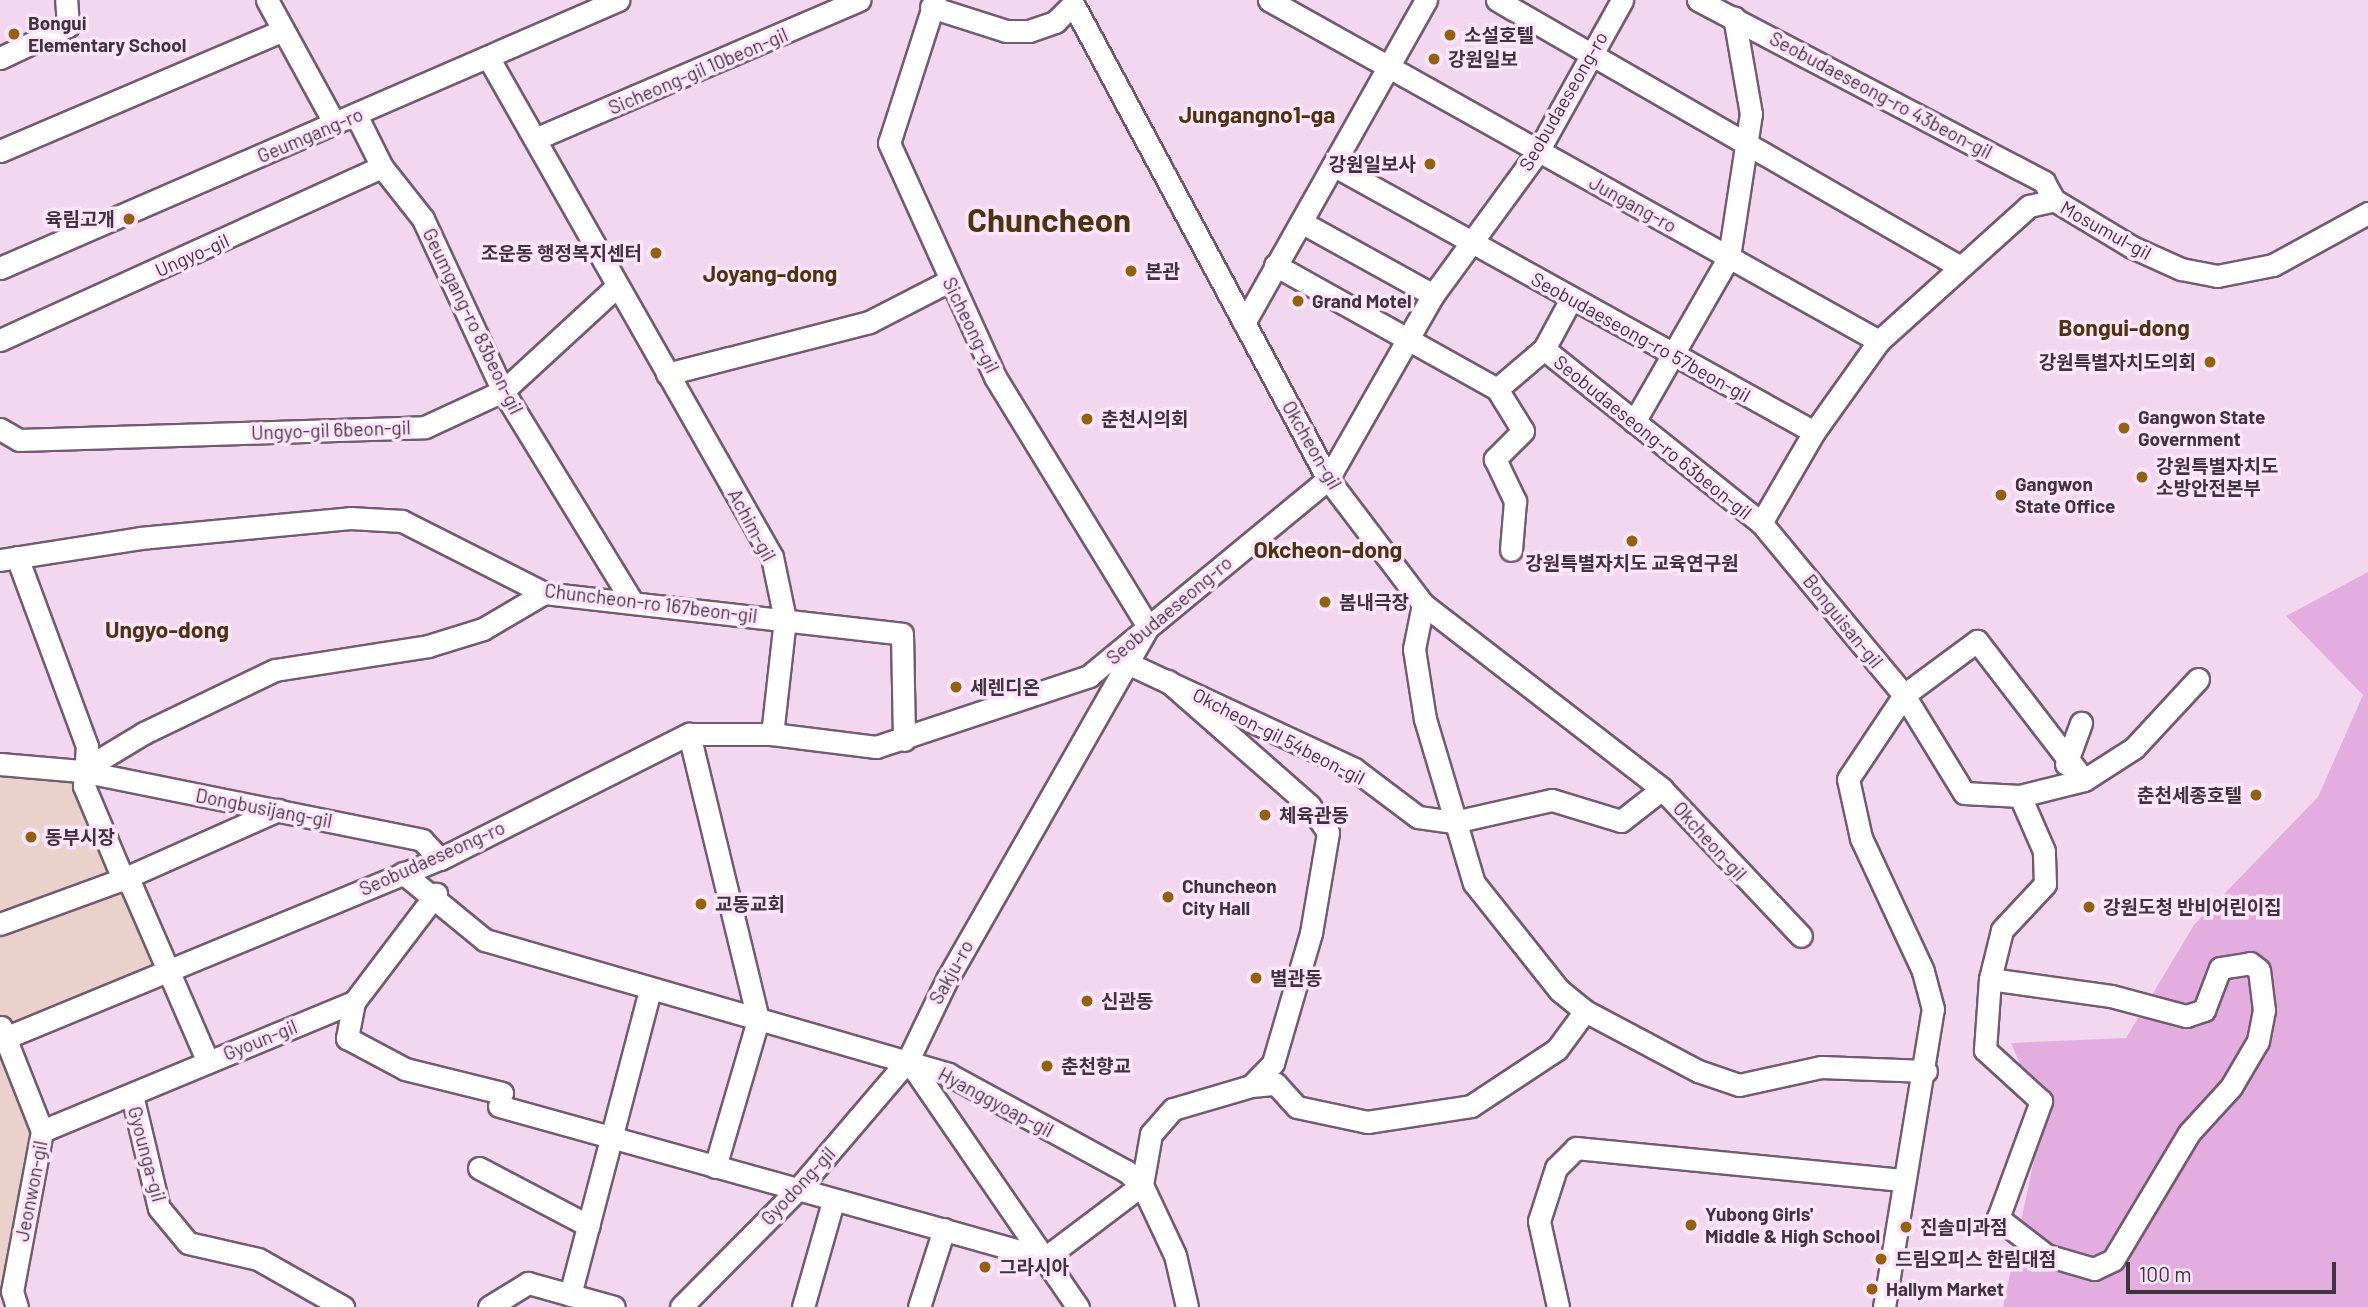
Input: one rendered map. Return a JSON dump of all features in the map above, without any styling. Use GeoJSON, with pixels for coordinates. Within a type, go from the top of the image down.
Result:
{"type":"FeatureCollection","features":[{"type":"Feature","properties":{"kind":"street"},"geometry":{"type":"LineString","coordinates":[[0,58],[68,26],[66,0]]}},
{"type":"Feature","properties":{"kind":"street"},"geometry":{"type":"LineString","coordinates":[[267,0],[335,124]]}},
{"type":"Feature","properties":{"kind":"street","name":"Geumgang-ro"},"geometry":{"type":"LineString","coordinates":[[0,268],[618,0]]}},
{"type":"Feature","properties":{"kind":"street","name":"Sicheong-gil 10beon-gil"},"geometry":{"type":"LineString","coordinates":[[535,139],[860,0]]}},
{"type":"Feature","properties":{"kind":"street","name":"Jungang-ro"},"geometry":{"type":"LineString","coordinates":[[1269,0],[1537,153],[1879,341]]}},
{"type":"Feature","properties":{"kind":"street"},"geometry":{"type":"LineString","coordinates":[[1244,323],[1426,0]]}},
{"type":"Feature","properties":{"kind":"street"},"geometry":{"type":"LineString","coordinates":[[1497,0],[1748,141],[1957,265]]}},
{"type":"Feature","properties":{"kind":"street","name":"Seobudaeseong-ro"},"geometry":{"type":"LineString","coordinates":[[2,1034],[169,971],[440,859],[689,734],[772,734],[876,747],[904,740],[1089,676],[1328,479],[1433,295],[1469,242],[1537,153],[1622,0]]}},
{"type":"Feature","properties":{"kind":"street","name":"Seobudaeseong-ro 43beon-gil"},"geometry":{"type":"LineString","coordinates":[[1698,0],[2045,182],[2054,200]]}},
{"type":"Feature","properties":{"kind":"street","name":"Okcheon-gil"},"geometry":{"type":"LineString","coordinates":[[933,4],[1006,32],[1030,32],[1055,22],[1074,2],[1171,190],[1328,479],[1423,604],[1662,789],[1801,936]]}},
{"type":"Feature","properties":{"kind":"street","name":"Sicheong-gil"},"geometry":{"type":"LineString","coordinates":[[933,4],[889,143],[949,281],[995,377],[1148,627]]}},
{"type":"Feature","properties":{"kind":"street"},"geometry":{"type":"LineString","coordinates":[[1634,422],[1729,257],[1751,114],[1734,17]]}},
{"type":"Feature","properties":{"kind":"street"},"geometry":{"type":"LineString","coordinates":[[0,150],[283,30]]}},
{"type":"Feature","properties":{"kind":"street","name":"Achim-gil"},"geometry":{"type":"LineString","coordinates":[[488,57],[772,557],[785,619],[772,734]]}},
{"type":"Feature","properties":{"kind":"street","name":"Geumgang-ro 83beon-gil"},"geometry":{"type":"LineString","coordinates":[[356,115],[382,167],[423,219],[503,391],[631,600]]}},
{"type":"Feature","properties":{"kind":"street","name":"Seobudaeseong-ro 57beon-gil"},"geometry":{"type":"LineString","coordinates":[[1332,165],[1571,299],[1674,351],[1814,432]]}},
{"type":"Feature","properties":{"kind":"street","name":"Ungyo-gil"},"geometry":{"type":"LineString","coordinates":[[0,340],[382,167]]}},
{"type":"Feature","properties":{"kind":"street","name":"Mosumul-gil"},"geometry":{"type":"LineString","coordinates":[[1879,341],[1957,265],[2029,206],[2054,200],[2132,247],[2217,276],[2273,265],[2368,213]]}},
{"type":"Feature","properties":{"kind":"street"},"geometry":{"type":"LineString","coordinates":[[1301,222],[1433,295]]}},
{"type":"Feature","properties":{"kind":"street"},"geometry":{"type":"LineString","coordinates":[[1275,265],[1497,389],[1523,430],[1495,459],[1516,501],[1511,550]]}},
{"type":"Feature","properties":{"kind":"street"},"geometry":{"type":"LineString","coordinates":[[667,374],[869,322],[949,281]]}},
{"type":"Feature","properties":{"kind":"street","name":"Ungyo-gil 6beon-gil"},"geometry":{"type":"LineString","coordinates":[[0,429],[19,440],[425,427],[503,391],[617,286]]}},
{"type":"Feature","properties":{"kind":"street"},"geometry":{"type":"LineString","coordinates":[[1544,349],[1571,299]]}},
{"type":"Feature","properties":{"kind":"street"},"geometry":{"type":"LineString","coordinates":[[1761,523],[1814,432],[1879,341]]}},
{"type":"Feature","properties":{"kind":"street","name":"Seobudaeseong-ro 63beon-gil"},"geometry":{"type":"LineString","coordinates":[[1497,389],[1544,349],[1761,523]]}},
{"type":"Feature","properties":{"kind":"street","name":"Chuncheon-ro 167beon-gil"},"geometry":{"type":"LineString","coordinates":[[81,771],[87,746],[8,559],[140,538],[370,517],[402,521],[544,593],[631,600],[902,634],[904,740]]}},
{"type":"Feature","properties":{"kind":"street","name":"Bonguisan-gil"},"geometry":{"type":"LineString","coordinates":[[1761,523],[1904,695],[1964,793],[2020,796],[2089,777],[2134,748],[2198,679]]}},
{"type":"Feature","properties":{"kind":"street"},"geometry":{"type":"LineString","coordinates":[[208,1062],[131,885],[122,880],[81,771],[144,733],[275,670],[428,646],[483,629],[544,593]]}},
{"type":"Feature","properties":{"kind":"street"},"geometry":{"type":"LineString","coordinates":[[1423,604],[1414,649],[1425,719],[1474,883],[1559,990],[1585,1011],[1698,1071],[1739,1085],[1821,1067],[1926,1071]]}},
{"type":"Feature","properties":{"kind":"street","name":"Sakju-ro"},"geometry":{"type":"LineString","coordinates":[[908,1060],[1125,662],[1148,627]]}},
{"type":"Feature","properties":{"kind":"street"},"geometry":{"type":"LineString","coordinates":[[1884,1307],[1904,1180],[1926,1071],[1933,1009],[1923,971],[1861,838],[1848,779],[1904,695],[1977,641],[2066,764],[2089,777]]}},
{"type":"Feature","properties":{"kind":"street","name":"Okcheon-gil 54beon-gil"},"geometry":{"type":"LineString","coordinates":[[1125,662],[1354,769],[1418,817],[1454,822],[1552,800],[1622,821],[1662,789]]}},
{"type":"Feature","properties":{"kind":"street"},"geometry":{"type":"LineString","coordinates":[[1168,681],[1309,805],[1328,832],[1311,933],[1273,1063],[1251,1086]]}},
{"type":"Feature","properties":{"kind":"street"},"geometry":{"type":"LineString","coordinates":[[2066,764],[2081,723]]}},
{"type":"Feature","properties":{"kind":"street"},"geometry":{"type":"LineString","coordinates":[[689,734],[758,1020],[715,1167]]}},
{"type":"Feature","properties":{"kind":"street","name":"Dongbusijang-gil"},"geometry":{"type":"LineString","coordinates":[[0,764],[81,771],[422,841],[440,859]]}},
{"type":"Feature","properties":{"kind":"street"},"geometry":{"type":"LineString","coordinates":[[1990,979],[2112,996],[2186,1016],[2204,1010],[2220,968],[2250,963],[2259,970],[2263,1010],[2258,1041],[2231,1087],[2189,1133],[2113,1260],[2094,1269],[2046,1255],[1998,1218],[2041,1101],[1985,1050],[1990,979],[2002,930],[2045,884],[2044,851],[2020,796]]}},
{"type":"Feature","properties":{"kind":"street"},"geometry":{"type":"LineString","coordinates":[[0,924],[122,880],[278,810]]}},
{"type":"Feature","properties":{"kind":"street","name":"Hyanggyoap-gil"},"geometry":{"type":"LineString","coordinates":[[403,873],[436,894],[485,940],[650,991],[908,1060],[948,1074],[1142,1185]]}},
{"type":"Feature","properties":{"kind":"street"},"geometry":{"type":"LineString","coordinates":[[436,894],[354,1002],[347,1038],[405,1069],[612,1137],[832,1202],[944,1229],[1045,1258]]}},
{"type":"Feature","properties":{"kind":"street"},"geometry":{"type":"LineString","coordinates":[[570,1295],[650,991]]}},
{"type":"Feature","properties":{"kind":"street","name":"Gyoun-gil"},"geometry":{"type":"LineString","coordinates":[[42,1131],[354,1002]]}},
{"type":"Feature","properties":{"kind":"street"},"geometry":{"type":"LineString","coordinates":[[1187,1307],[1175,1255],[1142,1185],[1151,1134],[1173,1109],[1251,1086],[1276,1084],[1297,1107],[1367,1122],[1471,1107],[1558,1049],[1585,1011]]}},
{"type":"Feature","properties":{"kind":"street","name":"Jeonwon-gil"},"geometry":{"type":"LineString","coordinates":[[2,1034],[42,1131],[10,1298]]}},
{"type":"Feature","properties":{"kind":"street"},"geometry":{"type":"LineString","coordinates":[[908,1060],[1078,1307]]}},
{"type":"Feature","properties":{"kind":"street","name":"Gyodong-gil"},"geometry":{"type":"LineString","coordinates":[[681,1307],[797,1190],[908,1060]]}},
{"type":"Feature","properties":{"kind":"street","name":"Gyounga-gil"},"geometry":{"type":"LineString","coordinates":[[132,1096],[159,1208],[188,1243],[258,1259],[343,1307]]}},
{"type":"Feature","properties":{"kind":"street"},"geometry":{"type":"LineString","coordinates":[[1558,1307],[1539,1220],[1556,1168],[1576,1148],[1904,1180]]}},
{"type":"Feature","properties":{"kind":"street"},"geometry":{"type":"LineString","coordinates":[[479,1168],[589,1226]]}},
{"type":"Feature","properties":{"kind":"street"},"geometry":{"type":"LineString","coordinates":[[1045,1258],[1142,1185]]}},
{"type":"Feature","properties":{"kind":"street"},"geometry":{"type":"LineString","coordinates":[[803,1307],[832,1202]]}},
{"type":"Feature","properties":{"kind":"street"},"geometry":{"type":"LineString","coordinates":[[919,1307],[944,1229]]}},
{"type":"Feature","properties":{"kind":"street"},"geometry":{"type":"LineString","coordinates":[[489,1307],[528,1283],[614,1307]]}},
{"type":"Feature","properties":{"kind":"shaded area"},"geometry":{"type":"Polygon","coordinates":[[[2368,572],[2368,1307],[2003,1307],[2043,1117],[2011,1043],[2126,1038],[2194,925],[2318,797],[2363,695],[2286,616],[2368,572]]]}},
{"type":"Feature","properties":{"kind":"shaded area"},"geometry":{"type":"Polygon","coordinates":[[[0,770],[78,777],[159,966],[0,1034],[0,770]]]}},
{"type":"Feature","properties":{"kind":"shaded area"},"geometry":{"type":"Polygon","coordinates":[[[0,1042],[37,1132],[8,1288],[0,1291],[0,1042]]]}},
{"type":"Feature","properties":{"kind":"place","name":"Bongui Elementary School"},"geometry":{"type":"Point","coordinates":[14,34]}},
{"type":"Feature","properties":{"kind":"place","name":"소설호텔"},"geometry":{"type":"Point","coordinates":[1450,35]}},
{"type":"Feature","properties":{"kind":"place","name":"강원일보"},"geometry":{"type":"Point","coordinates":[1434,59]}},
{"type":"Feature","properties":{"kind":"place","name":"강원일보사"},"geometry":{"type":"Point","coordinates":[1430,164]}},
{"type":"Feature","properties":{"kind":"place","name":"육림고개"},"geometry":{"type":"Point","coordinates":[129,219]}},
{"type":"Feature","properties":{"kind":"place","name":"조운동 행정복지센터"},"geometry":{"type":"Point","coordinates":[656,253]}},
{"type":"Feature","properties":{"kind":"place","name":"본관"},"geometry":{"type":"Point","coordinates":[1131,271]}},
{"type":"Feature","properties":{"kind":"place","name":"Grand Motel"},"geometry":{"type":"Point","coordinates":[1298,301]}},
{"type":"Feature","properties":{"kind":"place","name":"강원특별자치도의회"},"geometry":{"type":"Point","coordinates":[2210,362]}},
{"type":"Feature","properties":{"kind":"place","name":"춘천시의회"},"geometry":{"type":"Point","coordinates":[1087,419]}},
{"type":"Feature","properties":{"kind":"place","name":"Gangwon State Government"},"geometry":{"type":"Point","coordinates":[2124,428]}},
{"type":"Feature","properties":{"kind":"place","name":"강원특별자치도 소방안전본부"},"geometry":{"type":"Point","coordinates":[2142,477]}},
{"type":"Feature","properties":{"kind":"place","name":"Gangwon State Office"},"geometry":{"type":"Point","coordinates":[2001,495]}},
{"type":"Feature","properties":{"kind":"place","name":"강원특별자치도 교육연구원"},"geometry":{"type":"Point","coordinates":[1632,541]}},
{"type":"Feature","properties":{"kind":"place","name":"봄내극장"},"geometry":{"type":"Point","coordinates":[1325,602]}},
{"type":"Feature","properties":{"kind":"place","name":"세렌디온"},"geometry":{"type":"Point","coordinates":[956,687]}},
{"type":"Feature","properties":{"kind":"place","name":"춘천세종호텔"},"geometry":{"type":"Point","coordinates":[2256,795]}},
{"type":"Feature","properties":{"kind":"place","name":"체육관동"},"geometry":{"type":"Point","coordinates":[1265,815]}},
{"type":"Feature","properties":{"kind":"place","name":"동부시장"},"geometry":{"type":"Point","coordinates":[31,837]}},
{"type":"Feature","properties":{"kind":"place","name":"Chuncheon City Hall"},"geometry":{"type":"Point","coordinates":[1168,897]}},
{"type":"Feature","properties":{"kind":"place","name":"교동교회"},"geometry":{"type":"Point","coordinates":[701,904]}},
{"type":"Feature","properties":{"kind":"place","name":"강원도청 반비어린이집"},"geometry":{"type":"Point","coordinates":[2089,907]}},
{"type":"Feature","properties":{"kind":"place","name":"별관동"},"geometry":{"type":"Point","coordinates":[1256,978]}},
{"type":"Feature","properties":{"kind":"place","name":"신관동"},"geometry":{"type":"Point","coordinates":[1087,1001]}},
{"type":"Feature","properties":{"kind":"place","name":"춘천향교"},"geometry":{"type":"Point","coordinates":[1047,1066]}},
{"type":"Feature","properties":{"kind":"place","name":"Yubong Girls' Middle & High School"},"geometry":{"type":"Point","coordinates":[1691,1225]}},
{"type":"Feature","properties":{"kind":"place","name":"진솔미과점"},"geometry":{"type":"Point","coordinates":[1906,1227]}},
{"type":"Feature","properties":{"kind":"place","name":"드림오피스 한림대점"},"geometry":{"type":"Point","coordinates":[1881,1259]}},
{"type":"Feature","properties":{"kind":"place","name":"그라시아"},"geometry":{"type":"Point","coordinates":[985,1267]}},
{"type":"Feature","properties":{"kind":"place","name":"Hallym Market"},"geometry":{"type":"Point","coordinates":[1872,1289]}},
{"type":"Feature","properties":{"kind":"district","name":"Jungangno1-ga"},"geometry":{"type":"Point","coordinates":[1257,114]}},
{"type":"Feature","properties":{"kind":"district","name":"Chuncheon"},"geometry":{"type":"Point","coordinates":[1049,220]}},
{"type":"Feature","properties":{"kind":"district","name":"Joyang-dong"},"geometry":{"type":"Point","coordinates":[770,273]}},
{"type":"Feature","properties":{"kind":"district","name":"Bongui-dong"},"geometry":{"type":"Point","coordinates":[2124,327]}},
{"type":"Feature","properties":{"kind":"district","name":"Okcheon-dong"},"geometry":{"type":"Point","coordinates":[1328,549]}},
{"type":"Feature","properties":{"kind":"district","name":"Ungyo-dong"},"geometry":{"type":"Point","coordinates":[167,629]}}]}
